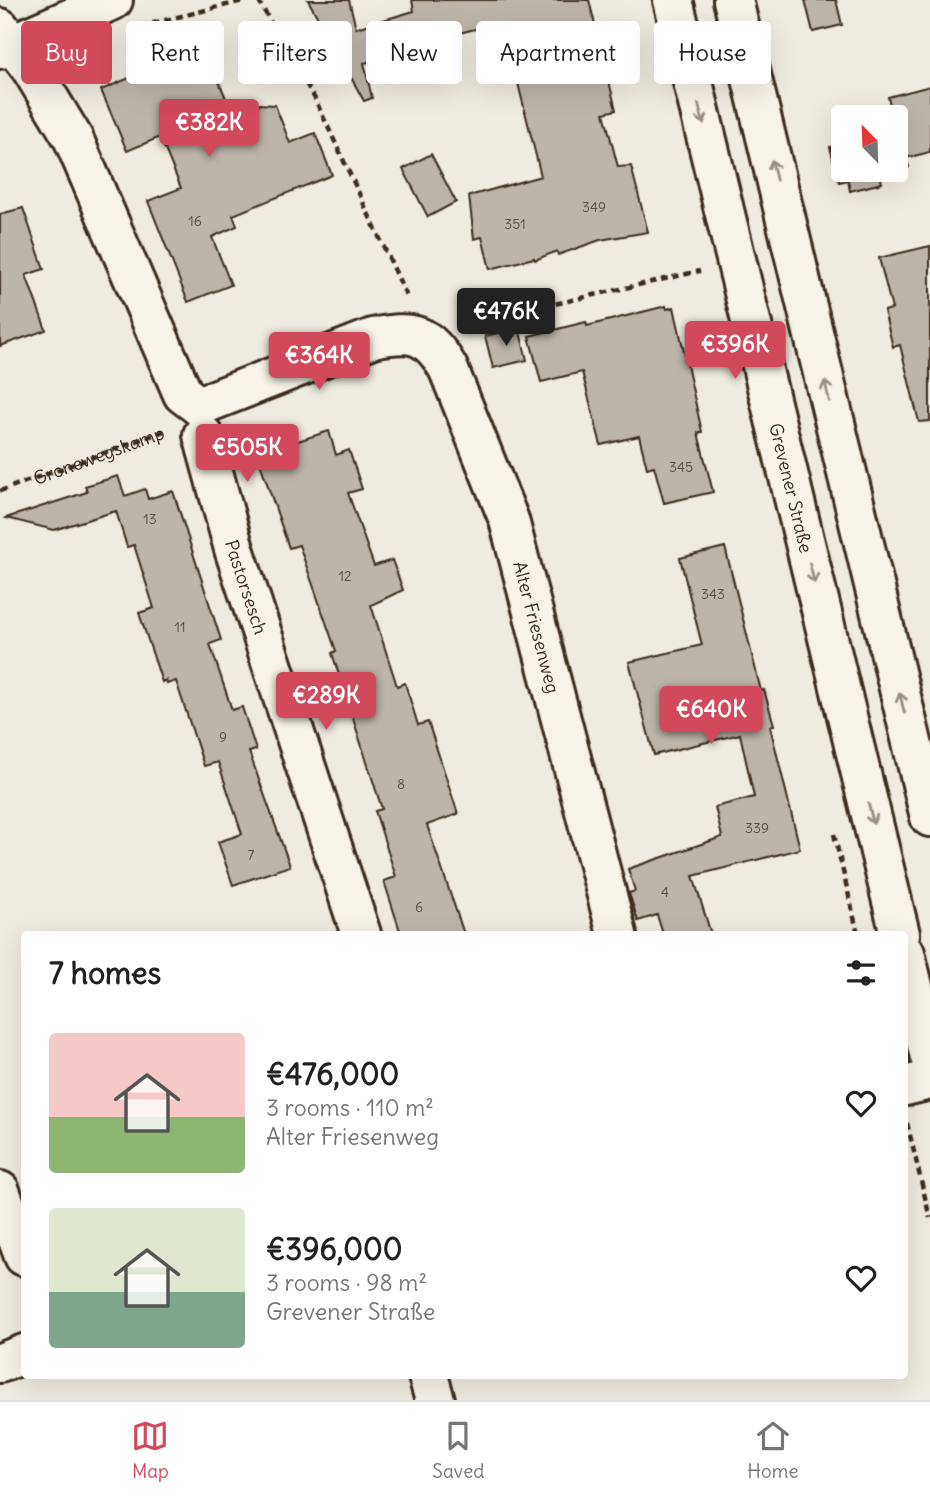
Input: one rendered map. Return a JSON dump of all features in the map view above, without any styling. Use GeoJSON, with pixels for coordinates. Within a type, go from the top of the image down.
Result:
{"type":"FeatureCollection","features":[{"type":"Feature","properties":{"kind":"street"},"geometry":{"type":"LineString","coordinates":[[3,40],[113,0]]}},
{"type":"Feature","properties":{"kind":"street","name":"Grevener Straße"},"geometry":{"type":"LineString","coordinates":[[673,0],[899,931]]}},
{"type":"Feature","properties":{"kind":"street"},"geometry":{"type":"LineString","coordinates":[[733,0],[930,817]]}},
{"type":"Feature","properties":{"kind":"street","name":"Pastorsesch"},"geometry":{"type":"LineString","coordinates":[[3,40],[32,70],[73,138],[183,394],[200,419],[234,549],[360,931]]}},
{"type":"Feature","properties":{"kind":"street"},"geometry":{"type":"LineString","coordinates":[[200,419],[373,338],[398,333],[419,336]]}},
{"type":"Feature","properties":{"kind":"street","name":"Alter Friesenweg"},"geometry":{"type":"LineString","coordinates":[[419,336],[436,347],[448,368],[509,520],[616,931]]}},
{"type":"Feature","properties":{"kind":"street"},"geometry":{"type":"LineString","coordinates":[[908,965],[930,1057]]}},
{"type":"Feature","properties":{"kind":"street"},"geometry":{"type":"LineString","coordinates":[[908,1085],[930,1080]]}},
{"type":"Feature","properties":{"kind":"street"},"geometry":{"type":"LineString","coordinates":[[0,1191],[21,1248]]}},
{"type":"Feature","properties":{"kind":"street"},"geometry":{"type":"LineString","coordinates":[[0,1363],[21,1355]]}},
{"type":"Feature","properties":{"kind":"street"},"geometry":{"type":"LineString","coordinates":[[429,1379],[435,1400]]}},
{"type":"Feature","properties":{"kind":"path"},"geometry":{"type":"LineString","coordinates":[[258,0],[315,99],[408,297],[419,336],[700,271]]}},
{"type":"Feature","properties":{"kind":"path","name":"Gronewegskamp"},"geometry":{"type":"LineString","coordinates":[[0,491],[200,419]]}},
{"type":"Feature","properties":{"kind":"path"},"geometry":{"type":"LineString","coordinates":[[908,1125],[930,1218]]}},
{"type":"Feature","properties":{"kind":"building"},"geometry":{"type":"Polygon","coordinates":[[[308,0],[349,0],[356,28],[366,25],[364,63],[366,84],[369,84],[372,98],[364,101],[352,79],[352,21],[320,21],[308,0]]]}},
{"type":"Feature","properties":{"kind":"building"},"geometry":{"type":"Polygon","coordinates":[[[412,0],[589,0],[594,21],[476,21],[476,29],[462,32],[462,21],[380,21],[414,11],[412,0]]]}},
{"type":"Feature","properties":{"kind":"building"},"geometry":{"type":"Polygon","coordinates":[[[805,0],[836,0],[842,25],[813,32],[805,0]]]}},
{"type":"Feature","properties":{"kind":"building"},"geometry":{"type":"Polygon","coordinates":[[[126,79],[126,84],[220,84],[233,115],[258,104],[275,105],[290,143],[315,133],[332,175],[233,215],[237,226],[212,237],[231,285],[188,302],[148,201],[181,188],[160,137],[127,151],[101,90],[126,79]]]}},
{"type":"Feature","properties":{"kind":"building"},"geometry":{"type":"Polygon","coordinates":[[[518,84],[610,84],[616,110],[604,113],[618,167],[631,166],[648,232],[600,240],[558,255],[557,251],[535,260],[534,258],[490,269],[482,237],[474,239],[469,196],[541,176],[518,84]]]}},
{"type":"Feature","properties":{"kind":"building"},"geometry":{"type":"Polygon","coordinates":[[[930,86],[930,152],[908,158],[908,105],[890,105],[888,97],[930,86]]]}},
{"type":"Feature","properties":{"kind":"building"},"geometry":{"type":"Polygon","coordinates":[[[431,154],[456,202],[428,217],[403,169],[431,154]]]}},
{"type":"Feature","properties":{"kind":"building"},"geometry":{"type":"Polygon","coordinates":[[[848,182],[882,182],[882,183],[850,191],[848,182]]]}},
{"type":"Feature","properties":{"kind":"building"},"geometry":{"type":"Polygon","coordinates":[[[23,208],[44,269],[26,275],[46,330],[0,346],[0,214],[23,208]]]}},
{"type":"Feature","properties":{"kind":"building"},"geometry":{"type":"Polygon","coordinates":[[[930,246],[930,421],[919,422],[900,345],[893,347],[884,311],[892,309],[879,258],[930,246]]]}},
{"type":"Feature","properties":{"kind":"building"},"geometry":{"type":"Polygon","coordinates":[[[666,306],[667,309],[674,307],[702,432],[698,433],[713,492],[664,503],[654,466],[647,468],[639,436],[601,445],[582,372],[541,382],[529,336],[586,322],[587,326],[666,306]]]}},
{"type":"Feature","properties":{"kind":"building"},"geometry":{"type":"Polygon","coordinates":[[[519,328],[527,360],[493,368],[485,336],[519,328]]]}},
{"type":"Feature","properties":{"kind":"building"},"geometry":{"type":"Polygon","coordinates":[[[329,431],[336,455],[349,450],[362,489],[348,493],[374,566],[392,560],[403,590],[371,605],[397,686],[405,683],[418,725],[428,722],[458,814],[427,825],[463,931],[400,931],[384,881],[396,877],[375,811],[382,809],[332,653],[336,651],[299,545],[289,548],[257,454],[329,431]]]}},
{"type":"Feature","properties":{"kind":"building"},"geometry":{"type":"Polygon","coordinates":[[[118,476],[125,496],[145,489],[148,499],[173,491],[221,640],[210,644],[232,710],[242,707],[256,750],[249,752],[290,866],[233,885],[218,842],[242,834],[218,762],[204,766],[176,681],[167,684],[166,680],[162,682],[139,613],[154,608],[134,545],[127,547],[116,511],[54,530],[6,518],[87,492],[85,486],[118,476]]]}},
{"type":"Feature","properties":{"kind":"building"},"geometry":{"type":"Polygon","coordinates":[[[725,547],[761,691],[764,690],[774,725],[770,726],[800,849],[693,876],[710,931],[662,931],[657,915],[638,921],[629,893],[635,891],[628,869],[722,837],[715,807],[754,797],[740,734],[654,755],[629,662],[702,645],[680,558],[725,547]]]}}]}
